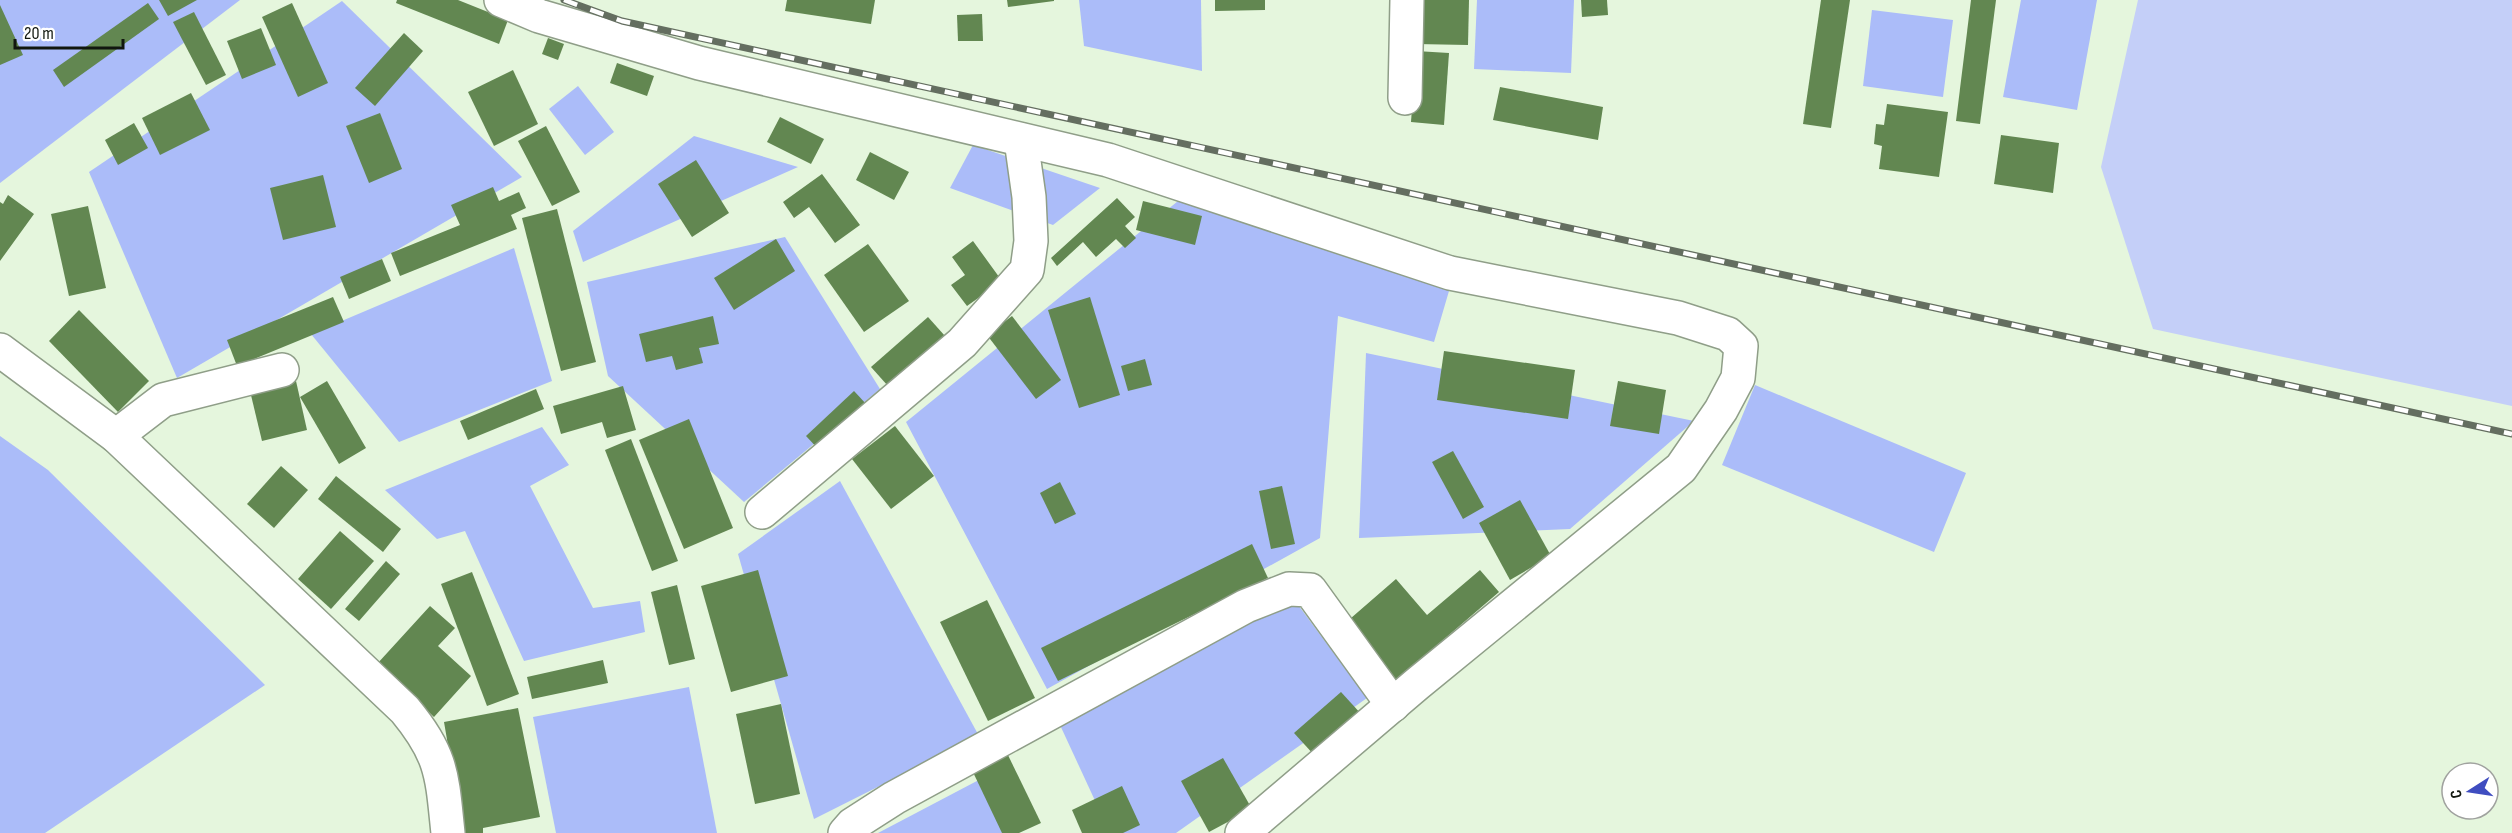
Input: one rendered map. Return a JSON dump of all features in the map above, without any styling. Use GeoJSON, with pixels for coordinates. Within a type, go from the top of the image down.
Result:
{"type":"FeatureCollection","features":[{"type":"Feature","properties":{"kind":"street"},"geometry":{"type":"LineString","coordinates":[[501,0],[539,16],[699,63],[1108,160],[1450,273],[1678,318],[1728,334],[1741,346],[1738,378],[1720,410],[1681,468],[1393,705],[1242,833]]}},
{"type":"Feature","properties":{"kind":"street"},"geometry":{"type":"LineString","coordinates":[[1405,98],[1407,0]]}},
{"type":"Feature","properties":{"kind":"street"},"geometry":{"type":"LineString","coordinates":[[762,512],[962,343],[1028,270],[1031,241],[1029,197],[1021,140]]}},
{"type":"Feature","properties":{"kind":"street"},"geometry":{"type":"LineString","coordinates":[[0,350],[117,436],[405,710],[426,736],[438,762],[448,833]]}},
{"type":"Feature","properties":{"kind":"street"},"geometry":{"type":"LineString","coordinates":[[117,436],[163,400],[282,370]]}},
{"type":"Feature","properties":{"kind":"street"},"geometry":{"type":"LineString","coordinates":[[845,833],[852,825],[905,793],[1246,606],[1289,589],[1311,590],[1393,705]]}},
{"type":"Feature","properties":{"kind":"shaded area"},"geometry":{"type":"Polygon","coordinates":[[[0,0],[240,0],[0,183],[0,0]]]}},
{"type":"Feature","properties":{"kind":"shaded area"},"geometry":{"type":"Polygon","coordinates":[[[1079,0],[1201,0],[1202,71],[1084,46],[1079,0]]]}},
{"type":"Feature","properties":{"kind":"shaded area"},"geometry":{"type":"Polygon","coordinates":[[[1477,0],[1574,0],[1571,73],[1474,69],[1477,0]]]}},
{"type":"Feature","properties":{"kind":"shaded area"},"geometry":{"type":"Polygon","coordinates":[[[2021,0],[2097,0],[2077,110],[2003,97],[2021,0]]]}},
{"type":"Feature","properties":{"kind":"shaded area"},"geometry":{"type":"Polygon","coordinates":[[[2138,0],[2512,0],[2512,406],[2153,329],[2101,167],[2138,0]]]}},
{"type":"Feature","properties":{"kind":"shaded area"},"geometry":{"type":"Polygon","coordinates":[[[342,1],[522,177],[177,378],[89,172],[342,1]]]}},
{"type":"Feature","properties":{"kind":"shaded area"},"geometry":{"type":"Polygon","coordinates":[[[1872,10],[1953,20],[1943,97],[1863,86],[1872,10]]]}},
{"type":"Feature","properties":{"kind":"shaded area"},"geometry":{"type":"Polygon","coordinates":[[[578,86],[614,132],[585,155],[549,109],[578,86]]]}},
{"type":"Feature","properties":{"kind":"shaded area"},"geometry":{"type":"Polygon","coordinates":[[[694,136],[798,167],[583,262],[573,231],[694,136]]]}},
{"type":"Feature","properties":{"kind":"shaded area"},"geometry":{"type":"Polygon","coordinates":[[[973,145],[1100,188],[1053,225],[950,188],[973,145]]]}},
{"type":"Feature","properties":{"kind":"shaded area"},"geometry":{"type":"Polygon","coordinates":[[[1183,197],[1449,291],[1434,342],[1338,316],[1320,538],[1047,689],[906,422],[1183,197]]]}},
{"type":"Feature","properties":{"kind":"shaded area"},"geometry":{"type":"Polygon","coordinates":[[[785,237],[880,389],[744,502],[608,376],[587,282],[785,237]]]}},
{"type":"Feature","properties":{"kind":"shaded area"},"geometry":{"type":"Polygon","coordinates":[[[514,248],[552,381],[399,442],[311,334],[514,248]]]}},
{"type":"Feature","properties":{"kind":"shaded area"},"geometry":{"type":"Polygon","coordinates":[[[1366,353],[1694,421],[1570,529],[1359,538],[1366,353]]]}},
{"type":"Feature","properties":{"kind":"shaded area"},"geometry":{"type":"Polygon","coordinates":[[[1755,385],[1966,473],[1934,552],[1722,465],[1755,385]]]}},
{"type":"Feature","properties":{"kind":"shaded area"},"geometry":{"type":"Polygon","coordinates":[[[542,427],[569,465],[530,486],[593,608],[640,601],[645,632],[524,661],[465,531],[437,539],[385,490],[542,427]]]}},
{"type":"Feature","properties":{"kind":"shaded area"},"geometry":{"type":"Polygon","coordinates":[[[0,436],[48,470],[265,685],[45,833],[0,833],[0,436]]]}},
{"type":"Feature","properties":{"kind":"shaded area"},"geometry":{"type":"Polygon","coordinates":[[[840,481],[979,736],[814,819],[738,554],[840,481]]]}},
{"type":"Feature","properties":{"kind":"shaded area"},"geometry":{"type":"Polygon","coordinates":[[[1293,598],[1367,698],[1176,833],[1110,833],[1060,725],[1293,598]]]}},
{"type":"Feature","properties":{"kind":"shaded area"},"geometry":{"type":"Polygon","coordinates":[[[689,687],[717,833],[556,833],[533,717],[689,687]]]}},
{"type":"Feature","properties":{"kind":"shaded area"},"geometry":{"type":"Polygon","coordinates":[[[994,772],[1018,833],[878,833],[994,772]]]}},
{"type":"Feature","properties":{"kind":"building"},"geometry":{"type":"Polygon","coordinates":[[[159,0],[197,0],[168,16],[159,0]]]}},
{"type":"Feature","properties":{"kind":"building"},"geometry":{"type":"Polygon","coordinates":[[[397,0],[458,0],[508,20],[499,44],[396,3],[397,0]]]}},
{"type":"Feature","properties":{"kind":"building"},"geometry":{"type":"Polygon","coordinates":[[[787,0],[875,0],[871,24],[785,11],[787,0]]]}},
{"type":"Feature","properties":{"kind":"building"},"geometry":{"type":"Polygon","coordinates":[[[1007,0],[1054,0],[1054,1],[1008,7],[1007,0]]]}},
{"type":"Feature","properties":{"kind":"building"},"geometry":{"type":"Polygon","coordinates":[[[1215,0],[1265,0],[1265,10],[1215,11],[1215,0]]]}},
{"type":"Feature","properties":{"kind":"building"},"geometry":{"type":"Polygon","coordinates":[[[1417,0],[1469,0],[1468,45],[1416,44],[1417,0]]]}},
{"type":"Feature","properties":{"kind":"building"},"geometry":{"type":"Polygon","coordinates":[[[1581,0],[1607,0],[1608,15],[1582,17],[1581,0]]]}},
{"type":"Feature","properties":{"kind":"building"},"geometry":{"type":"Polygon","coordinates":[[[1821,0],[1850,0],[1831,128],[1803,124],[1821,0]]]}},
{"type":"Feature","properties":{"kind":"building"},"geometry":{"type":"Polygon","coordinates":[[[1971,0],[1996,0],[1980,124],[1956,121],[1971,0]]]}},
{"type":"Feature","properties":{"kind":"building"},"geometry":{"type":"Polygon","coordinates":[[[148,3],[159,19],[64,87],[53,70],[148,3]]]}},
{"type":"Feature","properties":{"kind":"building"},"geometry":{"type":"Polygon","coordinates":[[[292,3],[328,83],[298,97],[262,17],[292,3]]]}},
{"type":"Feature","properties":{"kind":"building"},"geometry":{"type":"Polygon","coordinates":[[[0,5],[23,55],[0,65],[0,5]]]}},
{"type":"Feature","properties":{"kind":"building"},"geometry":{"type":"Polygon","coordinates":[[[194,12],[226,75],[206,85],[173,22],[194,12]]]}},
{"type":"Feature","properties":{"kind":"building"},"geometry":{"type":"Polygon","coordinates":[[[982,14],[983,41],[958,41],[957,15],[982,14]]]}},
{"type":"Feature","properties":{"kind":"building"},"geometry":{"type":"Polygon","coordinates":[[[261,28],[276,65],[242,79],[227,41],[261,28]]]}},
{"type":"Feature","properties":{"kind":"building"},"geometry":{"type":"Polygon","coordinates":[[[404,33],[423,51],[375,106],[355,88],[404,33]]]}},
{"type":"Feature","properties":{"kind":"building"},"geometry":{"type":"Polygon","coordinates":[[[548,38],[564,44],[558,60],[542,54],[548,38]]]}},
{"type":"Feature","properties":{"kind":"building"},"geometry":{"type":"Polygon","coordinates":[[[1416,51],[1449,53],[1444,125],[1411,122],[1416,51]]]}},
{"type":"Feature","properties":{"kind":"building"},"geometry":{"type":"Polygon","coordinates":[[[617,63],[654,76],[647,96],[610,83],[617,63]]]}},
{"type":"Feature","properties":{"kind":"building"},"geometry":{"type":"Polygon","coordinates":[[[513,70],[538,124],[494,146],[468,92],[513,70]]]}},
{"type":"Feature","properties":{"kind":"building"},"geometry":{"type":"Polygon","coordinates":[[[1500,87],[1603,107],[1598,140],[1493,120],[1500,87]]]}},
{"type":"Feature","properties":{"kind":"building"},"geometry":{"type":"Polygon","coordinates":[[[191,93],[210,130],[160,155],[142,118],[191,93]]]}},
{"type":"Feature","properties":{"kind":"building"},"geometry":{"type":"Polygon","coordinates":[[[1887,104],[1948,112],[1939,177],[1879,169],[1882,146],[1874,144],[1876,124],[1884,125],[1887,104]]]}},
{"type":"Feature","properties":{"kind":"building"},"geometry":{"type":"Polygon","coordinates":[[[380,113],[402,169],[369,183],[346,126],[380,113]]]}},
{"type":"Feature","properties":{"kind":"building"},"geometry":{"type":"Polygon","coordinates":[[[780,117],[824,139],[811,164],[767,142],[780,117]]]}},
{"type":"Feature","properties":{"kind":"building"},"geometry":{"type":"Polygon","coordinates":[[[134,123],[148,148],[118,165],[105,140],[134,123]]]}},
{"type":"Feature","properties":{"kind":"building"},"geometry":{"type":"Polygon","coordinates":[[[546,126],[580,192],[552,206],[518,141],[546,126]]]}},
{"type":"Feature","properties":{"kind":"building"},"geometry":{"type":"Polygon","coordinates":[[[2001,135],[2059,143],[2053,193],[1994,184],[2001,135]]]}},
{"type":"Feature","properties":{"kind":"building"},"geometry":{"type":"Polygon","coordinates":[[[870,152],[909,172],[894,200],[856,180],[870,152]]]}},
{"type":"Feature","properties":{"kind":"building"},"geometry":{"type":"Polygon","coordinates":[[[696,160],[729,213],[692,237],[658,184],[696,160]]]}},
{"type":"Feature","properties":{"kind":"building"},"geometry":{"type":"Polygon","coordinates":[[[822,174],[860,225],[835,243],[809,207],[794,218],[783,202],[822,174]]]}},
{"type":"Feature","properties":{"kind":"building"},"geometry":{"type":"Polygon","coordinates":[[[323,175],[336,227],[283,240],[270,188],[323,175]]]}},
{"type":"Feature","properties":{"kind":"building"},"geometry":{"type":"Polygon","coordinates":[[[493,187],[499,201],[519,192],[526,208],[511,215],[517,229],[400,276],[391,253],[460,225],[451,205],[493,187]]]}},
{"type":"Feature","properties":{"kind":"building"},"geometry":{"type":"Polygon","coordinates":[[[8,195],[34,214],[0,261],[0,202],[3,204],[8,195]]]}},
{"type":"Feature","properties":{"kind":"building"},"geometry":{"type":"Polygon","coordinates":[[[1117,198],[1135,217],[1125,226],[1136,238],[1125,248],[1116,239],[1096,257],[1083,242],[1057,266],[1051,258],[1117,198]]]}},
{"type":"Feature","properties":{"kind":"building"},"geometry":{"type":"Polygon","coordinates":[[[1143,201],[1202,216],[1195,245],[1136,230],[1143,201]]]}},
{"type":"Feature","properties":{"kind":"building"},"geometry":{"type":"Polygon","coordinates":[[[88,206],[106,288],[69,296],[51,214],[88,206]]]}},
{"type":"Feature","properties":{"kind":"building"},"geometry":{"type":"Polygon","coordinates":[[[557,209],[596,362],[561,371],[522,218],[557,209]]]}},
{"type":"Feature","properties":{"kind":"building"},"geometry":{"type":"Polygon","coordinates":[[[776,239],[795,271],[734,310],[714,278],[776,239]]]}},
{"type":"Feature","properties":{"kind":"building"},"geometry":{"type":"Polygon","coordinates":[[[973,241],[1002,281],[967,306],[951,285],[965,275],[952,257],[973,241]]]}},
{"type":"Feature","properties":{"kind":"building"},"geometry":{"type":"Polygon","coordinates":[[[868,244],[909,301],[864,332],[824,275],[868,244]]]}},
{"type":"Feature","properties":{"kind":"building"},"geometry":{"type":"Polygon","coordinates":[[[382,259],[391,281],[349,299],[340,277],[382,259]]]}},
{"type":"Feature","properties":{"kind":"building"},"geometry":{"type":"Polygon","coordinates":[[[333,297],[344,322],[237,366],[227,340],[333,297]]]}},
{"type":"Feature","properties":{"kind":"building"},"geometry":{"type":"Polygon","coordinates":[[[1090,297],[1120,395],[1079,408],[1048,310],[1090,297]]]}},
{"type":"Feature","properties":{"kind":"building"},"geometry":{"type":"Polygon","coordinates":[[[79,310],[149,381],[118,412],[49,341],[79,310]]]}},
{"type":"Feature","properties":{"kind":"building"},"geometry":{"type":"Polygon","coordinates":[[[713,316],[719,344],[699,348],[703,363],[676,370],[672,356],[646,362],[639,334],[713,316]]]}},
{"type":"Feature","properties":{"kind":"building"},"geometry":{"type":"Polygon","coordinates":[[[1012,316],[1061,380],[1036,399],[987,335],[1012,316]]]}},
{"type":"Feature","properties":{"kind":"building"},"geometry":{"type":"Polygon","coordinates":[[[928,317],[945,336],[888,386],[871,367],[928,317]]]}},
{"type":"Feature","properties":{"kind":"building"},"geometry":{"type":"Polygon","coordinates":[[[1444,351],[1575,370],[1568,419],[1437,400],[1444,351]]]}},
{"type":"Feature","properties":{"kind":"building"},"geometry":{"type":"Polygon","coordinates":[[[1145,359],[1152,385],[1128,391],[1121,366],[1145,359]]]}},
{"type":"Feature","properties":{"kind":"building"},"geometry":{"type":"Polygon","coordinates":[[[296,381],[307,430],[262,441],[250,391],[296,381]]]}},
{"type":"Feature","properties":{"kind":"building"},"geometry":{"type":"Polygon","coordinates":[[[327,381],[366,448],[339,464],[300,397],[327,381]]]}},
{"type":"Feature","properties":{"kind":"building"},"geometry":{"type":"Polygon","coordinates":[[[1618,381],[1666,390],[1659,434],[1610,426],[1618,381]]]}},
{"type":"Feature","properties":{"kind":"building"},"geometry":{"type":"Polygon","coordinates":[[[623,386],[636,430],[607,438],[602,422],[561,434],[553,406],[623,386]]]}},
{"type":"Feature","properties":{"kind":"building"},"geometry":{"type":"Polygon","coordinates":[[[536,389],[544,409],[468,440],[460,421],[536,389]]]}},
{"type":"Feature","properties":{"kind":"building"},"geometry":{"type":"Polygon","coordinates":[[[854,391],[868,406],[820,451],[806,436],[854,391]]]}},
{"type":"Feature","properties":{"kind":"building"},"geometry":{"type":"Polygon","coordinates":[[[689,419],[733,528],[684,549],[639,440],[689,419]]]}},
{"type":"Feature","properties":{"kind":"building"},"geometry":{"type":"Polygon","coordinates":[[[895,426],[934,476],[891,509],[852,459],[895,426]]]}},
{"type":"Feature","properties":{"kind":"building"},"geometry":{"type":"Polygon","coordinates":[[[631,439],[678,561],[652,571],[605,450],[631,439]]]}},
{"type":"Feature","properties":{"kind":"building"},"geometry":{"type":"Polygon","coordinates":[[[1453,451],[1484,507],[1463,519],[1432,462],[1453,451]]]}},
{"type":"Feature","properties":{"kind":"building"},"geometry":{"type":"Polygon","coordinates":[[[281,466],[308,490],[274,528],[247,504],[281,466]]]}},
{"type":"Feature","properties":{"kind":"building"},"geometry":{"type":"Polygon","coordinates":[[[336,476],[401,529],[383,552],[318,499],[336,476]]]}},
{"type":"Feature","properties":{"kind":"building"},"geometry":{"type":"Polygon","coordinates":[[[1060,482],[1076,514],[1055,524],[1040,493],[1060,482]]]}},
{"type":"Feature","properties":{"kind":"building"},"geometry":{"type":"Polygon","coordinates":[[[1282,486],[1295,544],[1271,549],[1259,491],[1282,486]]]}},
{"type":"Feature","properties":{"kind":"building"},"geometry":{"type":"Polygon","coordinates":[[[1520,500],[1551,556],[1510,580],[1479,523],[1520,500]]]}},
{"type":"Feature","properties":{"kind":"building"},"geometry":{"type":"Polygon","coordinates":[[[340,531],[374,561],[331,609],[298,579],[340,531]]]}},
{"type":"Feature","properties":{"kind":"building"},"geometry":{"type":"Polygon","coordinates":[[[1252,544],[1268,578],[1058,681],[1041,648],[1252,544]]]}},
{"type":"Feature","properties":{"kind":"building"},"geometry":{"type":"Polygon","coordinates":[[[386,561],[400,574],[359,621],[345,609],[386,561]]]}},
{"type":"Feature","properties":{"kind":"building"},"geometry":{"type":"Polygon","coordinates":[[[758,570],[788,676],[731,692],[701,586],[758,570]]]}},
{"type":"Feature","properties":{"kind":"building"},"geometry":{"type":"Polygon","coordinates":[[[1480,570],[1499,592],[1393,683],[1343,625],[1396,579],[1427,615],[1480,570]]]}},
{"type":"Feature","properties":{"kind":"building"},"geometry":{"type":"Polygon","coordinates":[[[472,572],[519,694],[487,706],[441,584],[472,572]]]}},
{"type":"Feature","properties":{"kind":"building"},"geometry":{"type":"Polygon","coordinates":[[[677,585],[695,659],[669,665],[651,592],[677,585]]]}},
{"type":"Feature","properties":{"kind":"building"},"geometry":{"type":"Polygon","coordinates":[[[987,600],[1035,698],[988,721],[940,622],[987,600]]]}},
{"type":"Feature","properties":{"kind":"building"},"geometry":{"type":"Polygon","coordinates":[[[430,606],[455,628],[438,646],[471,676],[434,717],[377,664],[430,606]]]}},
{"type":"Feature","properties":{"kind":"building"},"geometry":{"type":"Polygon","coordinates":[[[603,660],[608,683],[532,699],[527,677],[603,660]]]}},
{"type":"Feature","properties":{"kind":"building"},"geometry":{"type":"Polygon","coordinates":[[[1341,692],[1362,715],[1315,756],[1294,733],[1341,692]]]}},
{"type":"Feature","properties":{"kind":"building"},"geometry":{"type":"Polygon","coordinates":[[[781,704],[800,794],[755,804],[736,714],[781,704]]]}},
{"type":"Feature","properties":{"kind":"building"},"geometry":{"type":"Polygon","coordinates":[[[518,708],[540,817],[483,828],[483,833],[463,833],[444,722],[518,708]]]}},
{"type":"Feature","properties":{"kind":"building"},"geometry":{"type":"Polygon","coordinates":[[[1006,751],[1041,823],[1019,833],[1002,833],[971,768],[1006,751]]]}},
{"type":"Feature","properties":{"kind":"building"},"geometry":{"type":"Polygon","coordinates":[[[1223,758],[1252,809],[1209,832],[1181,781],[1223,758]]]}},
{"type":"Feature","properties":{"kind":"building"},"geometry":{"type":"Polygon","coordinates":[[[1122,786],[1140,825],[1123,833],[1082,833],[1072,810],[1122,786]]]}},
{"type":"Feature","properties":{"kind":"railway"},"geometry":{"type":"LineString","coordinates":[[564,0],[622,21],[2512,434]]}}]}
